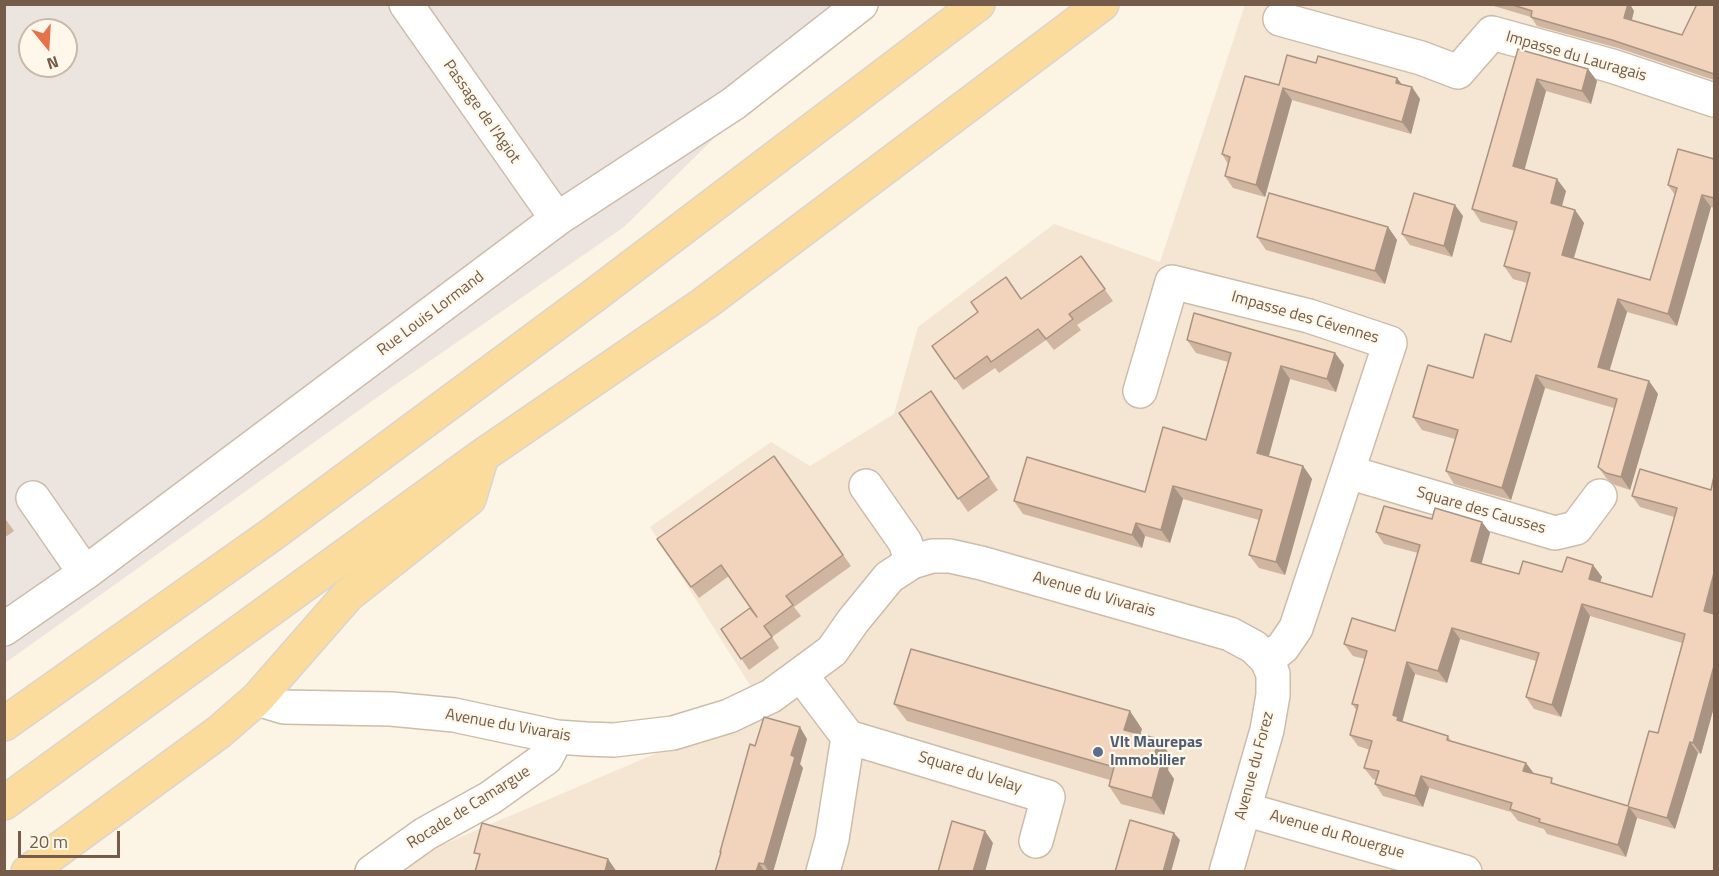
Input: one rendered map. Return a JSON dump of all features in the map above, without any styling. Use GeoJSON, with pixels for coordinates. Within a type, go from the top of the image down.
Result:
{"type":"FeatureCollection","features":[{"type":"Feature","properties":{"kind":"main road"},"geometry":{"type":"LineString","coordinates":[[4,724],[271,535],[592,297],[978,4]]}},
{"type":"Feature","properties":{"kind":"main road"},"geometry":{"type":"LineString","coordinates":[[4,803],[482,456],[705,303],[1102,4]]}},
{"type":"Feature","properties":{"kind":"main road"},"geometry":{"type":"LineString","coordinates":[[28,872],[219,732],[257,699],[348,595],[469,499],[482,456]]}},
{"type":"Feature","properties":{"kind":"street","name":"Passage de l'Agiot"},"geometry":{"type":"LineString","coordinates":[[406,4],[557,219]]}},
{"type":"Feature","properties":{"kind":"street","name":"Rue Louis Lormand"},"geometry":{"type":"LineString","coordinates":[[4,629],[85,573],[557,219],[733,104],[861,4]]}},
{"type":"Feature","properties":{"kind":"street","name":"Impasse du Lauragais"},"geometry":{"type":"LineString","coordinates":[[1280,19],[1421,57],[1458,72],[1492,33],[1612,66],[1714,100]]}},
{"type":"Feature","properties":{"kind":"street","name":"Impasse des Cévennes"},"geometry":{"type":"LineString","coordinates":[[1140,391],[1172,282],[1309,316],[1390,343],[1296,628],[1283,647],[1267,660]]}},
{"type":"Feature","properties":{"kind":"street","name":"Square des Causses"},"geometry":{"type":"LineString","coordinates":[[1348,472],[1555,533],[1576,528],[1600,496]]}},
{"type":"Feature","properties":{"kind":"street"},"geometry":{"type":"LineString","coordinates":[[866,486],[905,542],[912,562]]}},
{"type":"Feature","properties":{"kind":"street"},"geometry":{"type":"LineString","coordinates":[[33,498],[85,573]]}},
{"type":"Feature","properties":{"kind":"street","name":"Avenue du Vivarais"},"geometry":{"type":"LineString","coordinates":[[257,699],[284,707],[391,709],[454,715],[557,736],[614,740],[673,733],[729,716],[771,696],[832,651],[889,577],[912,562],[932,556],[950,556],[981,562],[1230,634],[1254,647],[1267,660]]}},
{"type":"Feature","properties":{"kind":"street","name":"Avenue du Forez"},"geometry":{"type":"LineString","coordinates":[[1226,872],[1267,730],[1272,704],[1272,674],[1267,660]]}},
{"type":"Feature","properties":{"kind":"street"},"geometry":{"type":"LineString","coordinates":[[801,675],[848,737],[832,839],[823,872]]}},
{"type":"Feature","properties":{"kind":"street","name":"Rocade de Camargue"},"geometry":{"type":"LineString","coordinates":[[372,872],[425,834],[490,798],[546,758],[557,736]]}},
{"type":"Feature","properties":{"kind":"street","name":"Square du Velay"},"geometry":{"type":"LineString","coordinates":[[848,737],[1048,797],[1036,841]]}},
{"type":"Feature","properties":{"kind":"street","name":"Avenue du Rouergue"},"geometry":{"type":"LineString","coordinates":[[1244,809],[1465,872]]}},
{"type":"Feature","properties":{"kind":"shaded area"},"geometry":{"type":"Polygon","coordinates":[[[5,5],[849,5],[624,227],[379,396],[5,663],[5,5]]]}},
{"type":"Feature","properties":{"kind":"shaded area"},"geometry":{"type":"Polygon","coordinates":[[[1245,5],[1714,5],[1714,871],[401,872],[421,854],[657,753],[767,712],[650,527],[771,442],[810,466],[894,414],[918,327],[1054,224],[1160,262],[1245,5]]]}},
{"type":"Feature","properties":{"kind":"building"},"geometry":{"type":"Polygon","coordinates":[[[1510,4],[1628,4],[1624,18],[1682,35],[1697,4],[1714,4],[1714,74],[1612,40],[1531,17],[1532,11],[1510,4]]]}},
{"type":"Feature","properties":{"kind":"building"},"geometry":{"type":"Polygon","coordinates":[[[1518,49],[1588,69],[1582,91],[1537,79],[1513,166],[1557,179],[1551,203],[1575,210],[1562,255],[1650,280],[1677,188],[1668,185],[1678,149],[1714,159],[1714,198],[1702,195],[1668,314],[1618,299],[1598,367],[1649,381],[1621,477],[1606,473],[1598,467],[1617,399],[1536,375],[1502,488],[1446,471],[1458,430],[1413,417],[1428,365],[1473,378],[1485,334],[1511,342],[1530,273],[1504,266],[1517,222],[1472,209],[1518,49]]]}},
{"type":"Feature","properties":{"kind":"building"},"geometry":{"type":"Polygon","coordinates":[[[1287,55],[1316,63],[1318,56],[1397,78],[1396,83],[1412,87],[1402,122],[1283,88],[1256,185],[1225,176],[1230,157],[1222,154],[1245,76],[1279,85],[1287,55]]]}},
{"type":"Feature","properties":{"kind":"building"},"geometry":{"type":"Polygon","coordinates":[[[1269,193],[1388,227],[1375,271],[1257,237],[1269,193]]]}},
{"type":"Feature","properties":{"kind":"building"},"geometry":{"type":"Polygon","coordinates":[[[1414,193],[1455,205],[1444,246],[1402,234],[1414,193]]]}},
{"type":"Feature","properties":{"kind":"building"},"geometry":{"type":"Polygon","coordinates":[[[1081,256],[1105,289],[1069,314],[1073,319],[1046,339],[1038,329],[991,362],[987,356],[955,379],[932,346],[978,312],[971,302],[1006,277],[1021,299],[1081,256]]]}},
{"type":"Feature","properties":{"kind":"building"},"geometry":{"type":"Polygon","coordinates":[[[1194,313],[1335,353],[1327,379],[1281,366],[1257,453],[1303,466],[1276,562],[1249,555],[1262,510],[1173,486],[1161,530],[1136,523],[1132,535],[1014,501],[1027,457],[1145,492],[1163,427],[1206,440],[1231,353],[1187,340],[1194,313]]]}},
{"type":"Feature","properties":{"kind":"building"},"geometry":{"type":"Polygon","coordinates":[[[931,391],[989,477],[958,499],[899,413],[931,391]]]}},
{"type":"Feature","properties":{"kind":"building"},"geometry":{"type":"Polygon","coordinates":[[[774,456],[843,555],[786,596],[793,605],[764,626],[772,637],[741,659],[721,629],[750,608],[757,617],[721,565],[691,587],[657,539],[774,456]]]}},
{"type":"Feature","properties":{"kind":"building"},"geometry":{"type":"Polygon","coordinates":[[[1640,469],[1711,490],[1714,476],[1714,573],[1704,611],[1714,614],[1714,666],[1693,743],[1690,742],[1667,818],[1629,807],[1618,845],[1539,822],[1540,819],[1510,809],[1512,803],[1421,776],[1415,796],[1375,784],[1379,771],[1364,768],[1372,741],[1350,735],[1358,705],[1352,704],[1367,651],[1344,644],[1352,618],[1395,631],[1420,545],[1376,532],[1384,506],[1432,519],[1435,508],[1482,522],[1471,561],[1519,574],[1523,561],[1562,572],[1567,557],[1593,565],[1589,579],[1652,597],[1677,508],[1632,496],[1640,469]],[[1582,604],[1552,705],[1526,697],[1539,653],[1452,628],[1438,671],[1407,662],[1393,715],[1398,717],[1397,720],[1448,736],[1447,740],[1526,763],[1523,771],[1552,778],[1551,783],[1628,806],[1649,731],[1658,733],[1685,634],[1582,604]]]}},
{"type":"Feature","properties":{"kind":"building"},"geometry":{"type":"Polygon","coordinates":[[[911,649],[1130,711],[1124,730],[1159,739],[1153,760],[1162,761],[1152,798],[1109,786],[1114,767],[894,704],[911,649]]]}},
{"type":"Feature","properties":{"kind":"building"},"geometry":{"type":"Polygon","coordinates":[[[764,717],[800,727],[791,755],[795,757],[764,864],[759,863],[756,872],[715,872],[750,744],[755,746],[764,717]]]}},
{"type":"Feature","properties":{"kind":"building"},"geometry":{"type":"Polygon","coordinates":[[[1130,820],[1174,833],[1163,872],[1115,872],[1130,820]]]}},
{"type":"Feature","properties":{"kind":"building"},"geometry":{"type":"Polygon","coordinates":[[[952,821],[985,831],[973,872],[938,872],[952,821]]]}},
{"type":"Feature","properties":{"kind":"building"},"geometry":{"type":"Polygon","coordinates":[[[482,823],[608,859],[605,872],[475,872],[480,854],[474,853],[482,823]]]}},
{"type":"Feature","properties":{"kind":"place","name":"Vlt Maurepas Immobilier"},"geometry":{"type":"Point","coordinates":[1098,752]}}]}
